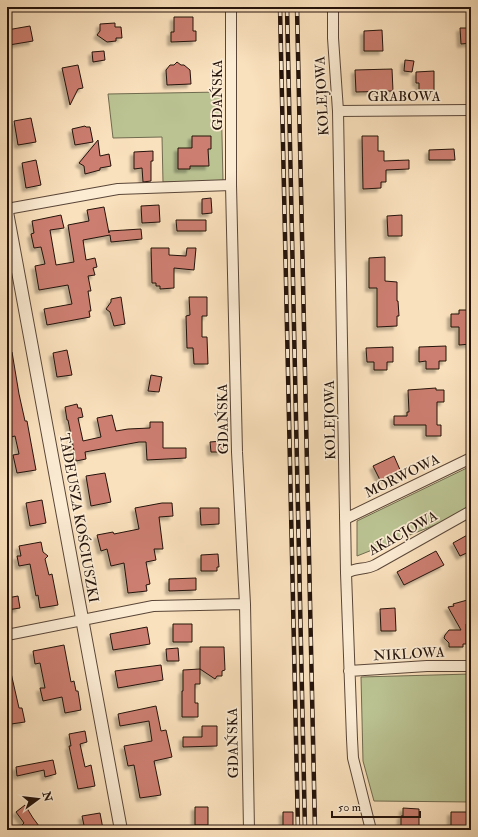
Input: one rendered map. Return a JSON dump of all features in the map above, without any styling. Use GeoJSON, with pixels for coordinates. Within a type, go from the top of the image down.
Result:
{"type":"FeatureCollection","features":[{"type":"Feature","properties":{"kind":"street","name":"GDAŃSKA"},"geometry":{"type":"LineString","coordinates":[[230,7],[231,185],[237,452],[245,604],[249,830]]}},
{"type":"Feature","properties":{"kind":"street","name":"KOLEJOWA"},"geometry":{"type":"LineString","coordinates":[[333,7],[333,38],[338,111],[346,573],[353,758],[371,830]]}},
{"type":"Feature","properties":{"kind":"street","name":"GRABOWA"},"geometry":{"type":"LineString","coordinates":[[338,111],[471,110]]}},
{"type":"Feature","properties":{"kind":"street"},"geometry":{"type":"LineString","coordinates":[[7,210],[118,189],[231,185]]}},
{"type":"Feature","properties":{"kind":"street","name":"TADEUSZA KOŚCIUSZKI"},"geometry":{"type":"LineString","coordinates":[[7,210],[121,830]]}},
{"type":"Feature","properties":{"kind":"street","name":"MORWOWA"},"geometry":{"type":"LineString","coordinates":[[346,519],[471,458]]}},
{"type":"Feature","properties":{"kind":"street","name":"AKACJOWA"},"geometry":{"type":"LineString","coordinates":[[346,573],[354,569],[375,566],[471,511]]}},
{"type":"Feature","properties":{"kind":"street"},"geometry":{"type":"LineString","coordinates":[[7,635],[153,606],[245,604]]}},
{"type":"Feature","properties":{"kind":"street","name":"NIKLOWA"},"geometry":{"type":"LineString","coordinates":[[349,671],[427,666],[471,666]]}},
{"type":"Feature","properties":{"kind":"green space"},"geometry":{"type":"Polygon","coordinates":[[[221,92],[223,181],[163,182],[162,137],[113,138],[108,94],[221,92]]]}},
{"type":"Feature","properties":{"kind":"green space"},"geometry":{"type":"Polygon","coordinates":[[[471,466],[471,506],[440,523],[357,556],[357,521],[471,466]]]}},
{"type":"Feature","properties":{"kind":"green space"},"geometry":{"type":"Polygon","coordinates":[[[471,674],[471,802],[374,801],[363,761],[361,677],[471,674]]]}},
{"type":"Feature","properties":{"kind":"building"},"geometry":{"type":"Polygon","coordinates":[[[174,17],[193,17],[193,31],[196,31],[196,41],[171,42],[171,32],[174,32],[174,17]]]}},
{"type":"Feature","properties":{"kind":"building"},"geometry":{"type":"Polygon","coordinates":[[[115,23],[115,27],[121,27],[122,38],[116,38],[116,41],[107,42],[97,35],[100,31],[100,24],[115,23]]]}},
{"type":"Feature","properties":{"kind":"building"},"geometry":{"type":"Polygon","coordinates":[[[30,26],[33,41],[9,45],[7,30],[30,26]]]}},
{"type":"Feature","properties":{"kind":"building"},"geometry":{"type":"Polygon","coordinates":[[[460,28],[471,28],[471,43],[461,44],[460,28]]]}},
{"type":"Feature","properties":{"kind":"building"},"geometry":{"type":"Polygon","coordinates":[[[382,30],[383,51],[364,51],[364,31],[382,30]]]}},
{"type":"Feature","properties":{"kind":"building"},"geometry":{"type":"Polygon","coordinates":[[[104,51],[105,60],[93,62],[92,52],[104,51]]]}},
{"type":"Feature","properties":{"kind":"building"},"geometry":{"type":"Polygon","coordinates":[[[405,60],[414,61],[412,72],[404,71],[405,60]]]}},
{"type":"Feature","properties":{"kind":"building"},"geometry":{"type":"Polygon","coordinates":[[[177,62],[190,70],[191,84],[167,85],[166,70],[170,65],[174,65],[177,62]]]}},
{"type":"Feature","properties":{"kind":"building"},"geometry":{"type":"Polygon","coordinates":[[[78,65],[83,88],[78,89],[70,105],[62,68],[78,65]]]}},
{"type":"Feature","properties":{"kind":"building"},"geometry":{"type":"Polygon","coordinates":[[[392,69],[393,91],[356,92],[355,70],[392,69]]]}},
{"type":"Feature","properties":{"kind":"building"},"geometry":{"type":"Polygon","coordinates":[[[434,71],[434,90],[419,90],[419,83],[416,83],[416,72],[434,71]]]}},
{"type":"Feature","properties":{"kind":"building"},"geometry":{"type":"Polygon","coordinates":[[[31,118],[36,142],[18,145],[14,121],[31,118]]]}},
{"type":"Feature","properties":{"kind":"building"},"geometry":{"type":"Polygon","coordinates":[[[85,126],[90,127],[93,142],[75,145],[72,129],[85,126]]]}},
{"type":"Feature","properties":{"kind":"building"},"geometry":{"type":"Polygon","coordinates":[[[192,136],[211,136],[211,149],[208,149],[209,166],[190,166],[190,169],[178,169],[178,148],[192,148],[192,136]]]}},
{"type":"Feature","properties":{"kind":"building"},"geometry":{"type":"Polygon","coordinates":[[[362,136],[378,136],[378,151],[384,151],[384,161],[409,160],[409,169],[386,170],[386,182],[381,182],[381,188],[363,189],[362,136]]]}},
{"type":"Feature","properties":{"kind":"building"},"geometry":{"type":"Polygon","coordinates":[[[98,140],[100,156],[109,154],[111,166],[100,168],[100,170],[85,174],[84,166],[79,163],[98,140]]]}},
{"type":"Feature","properties":{"kind":"building"},"geometry":{"type":"Polygon","coordinates":[[[454,149],[455,160],[429,160],[429,150],[454,149]]]}},
{"type":"Feature","properties":{"kind":"building"},"geometry":{"type":"Polygon","coordinates":[[[153,151],[153,161],[151,161],[151,181],[143,182],[142,168],[134,169],[134,152],[153,151]]]}},
{"type":"Feature","properties":{"kind":"building"},"geometry":{"type":"Polygon","coordinates":[[[36,160],[41,185],[26,188],[22,163],[36,160]]]}},
{"type":"Feature","properties":{"kind":"building"},"geometry":{"type":"Polygon","coordinates":[[[211,198],[212,213],[202,214],[202,199],[211,198]]]}},
{"type":"Feature","properties":{"kind":"building"},"geometry":{"type":"Polygon","coordinates":[[[159,205],[160,222],[142,223],[141,206],[159,205]]]}},
{"type":"Feature","properties":{"kind":"building"},"geometry":{"type":"Polygon","coordinates":[[[104,207],[109,233],[109,231],[141,229],[142,239],[111,242],[110,235],[83,240],[86,260],[95,258],[97,267],[93,268],[95,275],[88,276],[91,291],[88,291],[91,311],[89,311],[90,317],[47,325],[44,309],[72,304],[68,285],[39,290],[35,266],[45,264],[41,247],[34,248],[31,234],[34,233],[32,221],[61,215],[64,228],[50,230],[56,265],[74,262],[68,225],[89,221],[87,210],[104,207]]]}},
{"type":"Feature","properties":{"kind":"building"},"geometry":{"type":"Polygon","coordinates":[[[402,215],[402,236],[388,236],[387,216],[402,215]]]}},
{"type":"Feature","properties":{"kind":"building"},"geometry":{"type":"Polygon","coordinates":[[[176,220],[206,220],[206,231],[177,231],[176,220]]]}},
{"type":"Feature","properties":{"kind":"building"},"geometry":{"type":"Polygon","coordinates":[[[151,248],[169,248],[169,255],[186,256],[187,248],[196,248],[194,270],[174,268],[174,288],[160,289],[160,286],[156,286],[156,283],[152,283],[151,248]]]}},
{"type":"Feature","properties":{"kind":"building"},"geometry":{"type":"Polygon","coordinates":[[[385,257],[385,281],[397,282],[399,316],[397,316],[397,326],[377,327],[377,288],[369,288],[369,258],[385,257]]]}},
{"type":"Feature","properties":{"kind":"building"},"geometry":{"type":"Polygon","coordinates":[[[121,297],[125,324],[114,326],[110,312],[106,309],[111,302],[111,299],[121,297]]]}},
{"type":"Feature","properties":{"kind":"building"},"geometry":{"type":"Polygon","coordinates":[[[189,297],[207,297],[207,316],[202,316],[202,337],[207,337],[208,364],[194,364],[193,348],[187,348],[186,316],[190,315],[189,297]]]}},
{"type":"Feature","properties":{"kind":"building"},"geometry":{"type":"Polygon","coordinates":[[[459,310],[469,310],[471,344],[459,345],[459,327],[451,327],[451,314],[459,314],[459,310]]]}},
{"type":"Feature","properties":{"kind":"building"},"geometry":{"type":"Polygon","coordinates":[[[446,346],[446,361],[439,361],[439,369],[426,369],[426,361],[419,362],[419,347],[446,346]]]}},
{"type":"Feature","properties":{"kind":"building"},"geometry":{"type":"Polygon","coordinates":[[[393,347],[393,362],[387,362],[387,370],[374,370],[374,362],[367,362],[366,348],[393,347]]]}},
{"type":"Feature","properties":{"kind":"building"},"geometry":{"type":"Polygon","coordinates":[[[67,350],[72,375],[57,377],[53,353],[67,350]]]}},
{"type":"Feature","properties":{"kind":"building"},"geometry":{"type":"Polygon","coordinates":[[[7,352],[12,352],[19,394],[25,421],[27,421],[36,470],[17,473],[13,455],[19,454],[15,436],[11,437],[7,417],[7,352]]]}},
{"type":"Feature","properties":{"kind":"building"},"geometry":{"type":"Polygon","coordinates":[[[151,375],[162,377],[159,392],[148,391],[151,375]]]}},
{"type":"Feature","properties":{"kind":"building"},"geometry":{"type":"Polygon","coordinates":[[[436,388],[436,390],[444,390],[444,402],[437,402],[437,425],[441,425],[441,436],[426,436],[426,425],[394,425],[394,416],[407,416],[407,412],[409,412],[408,390],[436,388]]]}},
{"type":"Feature","properties":{"kind":"building"},"geometry":{"type":"Polygon","coordinates":[[[77,404],[78,408],[81,408],[83,417],[78,418],[83,441],[101,437],[97,418],[112,415],[116,431],[150,428],[150,422],[163,422],[163,448],[186,448],[186,458],[147,460],[146,442],[139,442],[85,452],[86,459],[76,461],[65,407],[77,404]]]}},
{"type":"Feature","properties":{"kind":"building"},"geometry":{"type":"Polygon","coordinates":[[[222,441],[222,452],[211,452],[210,442],[222,441]]]}},
{"type":"Feature","properties":{"kind":"building"},"geometry":{"type":"Polygon","coordinates":[[[394,456],[401,472],[381,482],[373,466],[394,456]]]}},
{"type":"Feature","properties":{"kind":"building"},"geometry":{"type":"Polygon","coordinates":[[[105,473],[111,502],[91,506],[86,476],[105,473]]]}},
{"type":"Feature","properties":{"kind":"building"},"geometry":{"type":"Polygon","coordinates":[[[42,500],[46,523],[30,526],[26,503],[42,500]]]}},
{"type":"Feature","properties":{"kind":"building"},"geometry":{"type":"Polygon","coordinates":[[[162,503],[172,503],[173,516],[159,517],[163,549],[154,549],[156,560],[146,562],[150,584],[146,585],[147,591],[128,593],[124,563],[111,566],[107,549],[101,551],[97,535],[113,532],[114,534],[139,529],[135,508],[162,503]]]}},
{"type":"Feature","properties":{"kind":"building"},"geometry":{"type":"Polygon","coordinates":[[[200,508],[219,508],[219,524],[201,525],[200,508]]]}},
{"type":"Feature","properties":{"kind":"building"},"geometry":{"type":"Polygon","coordinates":[[[471,533],[471,551],[460,556],[453,543],[471,533]]]}},
{"type":"Feature","properties":{"kind":"building"},"geometry":{"type":"Polygon","coordinates":[[[41,542],[43,552],[48,556],[45,559],[49,575],[52,574],[58,605],[40,608],[38,595],[36,596],[30,564],[19,566],[17,556],[21,556],[19,546],[41,542]]]}},
{"type":"Feature","properties":{"kind":"building"},"geometry":{"type":"Polygon","coordinates":[[[436,551],[444,565],[404,585],[397,572],[436,551]]]}},
{"type":"Feature","properties":{"kind":"building"},"geometry":{"type":"Polygon","coordinates":[[[218,554],[219,567],[217,567],[217,571],[201,571],[201,555],[218,554]]]}},
{"type":"Feature","properties":{"kind":"building"},"geometry":{"type":"Polygon","coordinates":[[[196,578],[196,590],[169,591],[169,579],[196,578]]]}},
{"type":"Feature","properties":{"kind":"building"},"geometry":{"type":"Polygon","coordinates":[[[18,596],[20,608],[7,610],[7,598],[18,596]]]}},
{"type":"Feature","properties":{"kind":"building"},"geometry":{"type":"Polygon","coordinates":[[[471,599],[471,623],[466,624],[466,644],[463,644],[463,647],[449,647],[449,643],[444,638],[445,635],[449,630],[461,630],[448,607],[471,599]]]}},
{"type":"Feature","properties":{"kind":"building"},"geometry":{"type":"Polygon","coordinates":[[[395,608],[396,631],[381,631],[380,609],[395,608]]]}},
{"type":"Feature","properties":{"kind":"building"},"geometry":{"type":"Polygon","coordinates":[[[173,624],[192,624],[192,642],[173,642],[173,624]]]}},
{"type":"Feature","properties":{"kind":"building"},"geometry":{"type":"Polygon","coordinates":[[[147,627],[150,644],[113,650],[110,634],[147,627]]]}},
{"type":"Feature","properties":{"kind":"building"},"geometry":{"type":"Polygon","coordinates":[[[64,645],[71,682],[74,681],[76,691],[78,691],[81,710],[65,713],[62,697],[43,701],[40,688],[45,688],[40,663],[35,664],[33,651],[64,645]]]}},
{"type":"Feature","properties":{"kind":"building"},"geometry":{"type":"Polygon","coordinates":[[[200,647],[224,647],[225,670],[222,671],[222,676],[217,676],[215,679],[200,669],[200,647]]]}},
{"type":"Feature","properties":{"kind":"building"},"geometry":{"type":"Polygon","coordinates":[[[178,648],[179,661],[167,661],[166,649],[178,648]]]}},
{"type":"Feature","properties":{"kind":"building"},"geometry":{"type":"Polygon","coordinates":[[[161,665],[163,680],[118,688],[115,671],[161,665]]]}},
{"type":"Feature","properties":{"kind":"building"},"geometry":{"type":"Polygon","coordinates":[[[200,669],[200,684],[195,684],[195,703],[198,703],[198,717],[182,717],[183,670],[200,669]]]}},
{"type":"Feature","properties":{"kind":"building"},"geometry":{"type":"Polygon","coordinates":[[[7,673],[11,673],[19,708],[22,708],[25,722],[11,724],[7,702],[7,673]]]}},
{"type":"Feature","properties":{"kind":"building"},"geometry":{"type":"Polygon","coordinates":[[[156,706],[161,731],[166,730],[172,757],[154,761],[161,795],[140,798],[134,765],[128,766],[124,746],[152,741],[149,721],[120,726],[118,714],[156,706]]]}},
{"type":"Feature","properties":{"kind":"building"},"geometry":{"type":"Polygon","coordinates":[[[202,726],[217,726],[217,746],[183,747],[183,737],[202,737],[202,726]]]}},
{"type":"Feature","properties":{"kind":"building"},"geometry":{"type":"Polygon","coordinates":[[[85,731],[87,742],[80,744],[85,767],[91,765],[95,786],[78,789],[69,746],[71,746],[69,734],[85,731]]]}},
{"type":"Feature","properties":{"kind":"building"},"geometry":{"type":"Polygon","coordinates":[[[53,760],[56,774],[45,777],[44,770],[17,776],[16,767],[53,760]]]}},
{"type":"Feature","properties":{"kind":"building"},"geometry":{"type":"Polygon","coordinates":[[[25,805],[42,830],[25,830],[26,828],[22,825],[24,823],[16,812],[25,805]]]}},
{"type":"Feature","properties":{"kind":"building"},"geometry":{"type":"Polygon","coordinates":[[[195,807],[208,807],[208,825],[195,825],[195,807]]]}},
{"type":"Feature","properties":{"kind":"building"},"geometry":{"type":"Polygon","coordinates":[[[403,808],[419,809],[419,830],[401,829],[401,816],[403,816],[403,808]]]}},
{"type":"Feature","properties":{"kind":"building"},"geometry":{"type":"Polygon","coordinates":[[[283,812],[293,812],[293,830],[283,830],[283,812]]]}},
{"type":"Feature","properties":{"kind":"building"},"geometry":{"type":"Polygon","coordinates":[[[451,812],[471,812],[471,830],[451,830],[451,812]]]}},
{"type":"Feature","properties":{"kind":"building"},"geometry":{"type":"Polygon","coordinates":[[[100,813],[103,829],[85,830],[82,816],[100,813]]]}},
{"type":"Feature","properties":{"kind":"railway"},"geometry":{"type":"LineString","coordinates":[[280,7],[298,830]]}},
{"type":"Feature","properties":{"kind":"railway"},"geometry":{"type":"LineString","coordinates":[[287,7],[305,830]]}},
{"type":"Feature","properties":{"kind":"railway"},"geometry":{"type":"LineString","coordinates":[[297,7],[315,830]]}}]}
